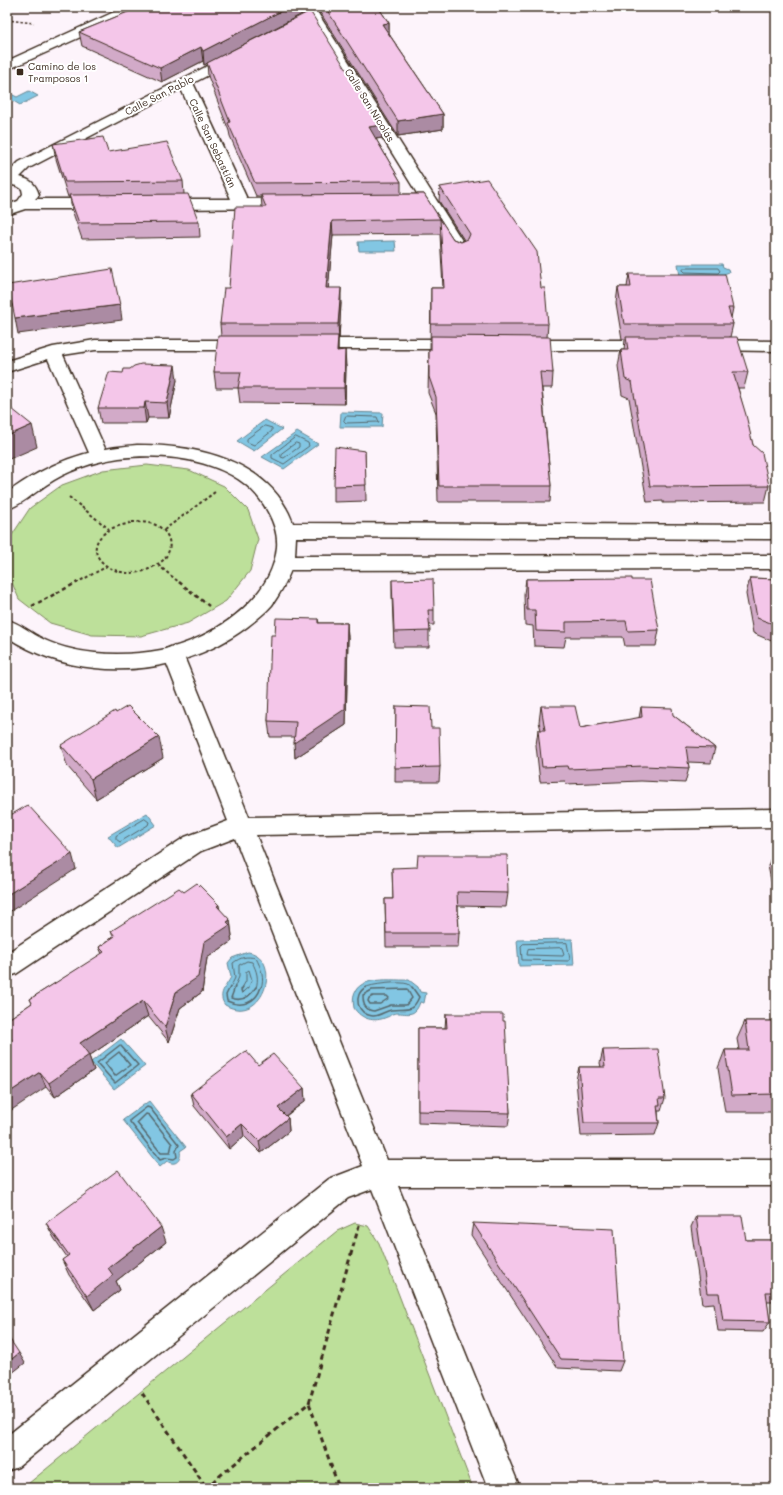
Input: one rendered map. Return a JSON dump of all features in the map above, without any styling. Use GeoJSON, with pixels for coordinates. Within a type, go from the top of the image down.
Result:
{"type":"FeatureCollection","features":[{"type":"Feature","properties":{"kind":"street"},"geometry":{"type":"LineString","coordinates":[[7,66],[136,7]]}},
{"type":"Feature","properties":{"kind":"street"},"geometry":{"type":"LineString","coordinates":[[300,22],[311,11]]}},
{"type":"Feature","properties":{"kind":"street","name":"Calle San Nicolás"},"geometry":{"type":"LineString","coordinates":[[311,11],[460,250]]}},
{"type":"Feature","properties":{"kind":"street","name":"Calle San Pablo"},"geometry":{"type":"LineString","coordinates":[[8,180],[24,165],[246,50]]}},
{"type":"Feature","properties":{"kind":"street","name":"Calle San Sebastián"},"geometry":{"type":"LineString","coordinates":[[185,82],[240,203]]}},
{"type":"Feature","properties":{"kind":"street"},"geometry":{"type":"LineString","coordinates":[[8,180],[21,182],[29,187],[31,195],[23,204]]}},
{"type":"Feature","properties":{"kind":"street"},"geometry":{"type":"LineString","coordinates":[[415,202],[431,202]]}},
{"type":"Feature","properties":{"kind":"street"},"geometry":{"type":"LineString","coordinates":[[147,204],[304,203]]}},
{"type":"Feature","properties":{"kind":"street"},"geometry":{"type":"LineString","coordinates":[[7,210],[23,204],[116,204]]}},
{"type":"Feature","properties":{"kind":"street"},"geometry":{"type":"LineString","coordinates":[[7,367],[53,352],[95,345],[259,344]]}},
{"type":"Feature","properties":{"kind":"street"},"geometry":{"type":"LineString","coordinates":[[291,344],[479,344]]}},
{"type":"Feature","properties":{"kind":"street"},"geometry":{"type":"LineString","coordinates":[[502,344],[776,346]]}},
{"type":"Feature","properties":{"kind":"street"},"geometry":{"type":"LineString","coordinates":[[53,352],[99,455]]}},
{"type":"Feature","properties":{"kind":"street"},"geometry":{"type":"LineString","coordinates":[[7,503],[44,476],[68,465],[99,455],[134,450],[172,451],[209,459],[241,473],[262,489],[277,508],[286,530],[287,549],[284,563],[266,599],[235,627],[206,642],[173,654],[130,661],[87,660],[48,650],[10,633]]}},
{"type":"Feature","properties":{"kind":"street"},"geometry":{"type":"LineString","coordinates":[[286,530],[776,532]]}},
{"type":"Feature","properties":{"kind":"street"},"geometry":{"type":"LineString","coordinates":[[284,563],[776,562]]}},
{"type":"Feature","properties":{"kind":"street"},"geometry":{"type":"LineString","coordinates":[[173,654],[504,1488]]}},
{"type":"Feature","properties":{"kind":"street"},"geometry":{"type":"LineString","coordinates":[[7,966],[193,844],[241,826],[776,818]]}},
{"type":"Feature","properties":{"kind":"street"},"geometry":{"type":"LineString","coordinates":[[7,1456],[339,1188],[379,1173],[776,1173]]}},
{"type":"Feature","properties":{"kind":"path"},"geometry":{"type":"LineString","coordinates":[[164,530],[241,473]]}},
{"type":"Feature","properties":{"kind":"path"},"geometry":{"type":"LineString","coordinates":[[44,476],[109,530]]}},
{"type":"Feature","properties":{"kind":"path"},"geometry":{"type":"LineString","coordinates":[[132,522],[155,525],[164,530],[169,536],[171,543],[170,551],[158,565],[149,570],[126,573],[115,572],[99,561],[95,553],[96,544],[101,536],[109,530],[132,522]]}},
{"type":"Feature","properties":{"kind":"path"},"geometry":{"type":"LineString","coordinates":[[158,565],[235,627]]}},
{"type":"Feature","properties":{"kind":"path"},"geometry":{"type":"LineString","coordinates":[[28,608],[106,567]]}},
{"type":"Feature","properties":{"kind":"path"},"geometry":{"type":"LineString","coordinates":[[138,1387],[206,1488],[309,1403],[361,1221]]}},
{"type":"Feature","properties":{"kind":"path"},"geometry":{"type":"LineString","coordinates":[[309,1403],[339,1488]]}},
{"type":"Feature","properties":{"kind":"green space"},"geometry":{"type":"Polygon","coordinates":[[[147,465],[189,470],[224,486],[248,510],[258,539],[250,571],[226,601],[188,623],[141,636],[92,635],[50,623],[19,599],[7,571],[10,538],[30,508],[62,485],[103,470],[147,465]]]}},
{"type":"Feature","properties":{"kind":"green space"},"geometry":{"type":"Polygon","coordinates":[[[355,1223],[368,1226],[379,1243],[473,1488],[23,1488],[337,1231],[355,1223]]]}},
{"type":"Feature","properties":{"kind":"water"},"geometry":{"type":"Polygon","coordinates":[[[29,91],[38,96],[20,105],[7,97],[11,94],[17,97],[29,91]]]}},
{"type":"Feature","properties":{"kind":"water"},"geometry":{"type":"Polygon","coordinates":[[[395,241],[396,251],[359,251],[358,242],[395,241]]]}},
{"type":"Feature","properties":{"kind":"water"},"geometry":{"type":"Polygon","coordinates":[[[678,264],[722,264],[723,267],[728,269],[729,272],[724,274],[725,277],[680,276],[678,264]]]}},
{"type":"Feature","properties":{"kind":"water"},"geometry":{"type":"Polygon","coordinates":[[[341,412],[383,413],[382,427],[340,427],[341,412]]]}},
{"type":"Feature","properties":{"kind":"water"},"geometry":{"type":"Polygon","coordinates":[[[265,420],[282,429],[254,451],[237,441],[265,420]]]}},
{"type":"Feature","properties":{"kind":"water"},"geometry":{"type":"Polygon","coordinates":[[[297,432],[318,444],[284,469],[262,457],[297,432]]]}},
{"type":"Feature","properties":{"kind":"water"},"geometry":{"type":"Polygon","coordinates":[[[147,813],[156,825],[118,848],[108,836],[147,813]]]}},
{"type":"Feature","properties":{"kind":"water"},"geometry":{"type":"Polygon","coordinates":[[[572,939],[574,965],[519,966],[517,940],[572,939]]]}},
{"type":"Feature","properties":{"kind":"water"},"geometry":{"type":"Polygon","coordinates":[[[248,952],[259,957],[265,965],[267,977],[265,989],[259,999],[250,1007],[239,1009],[225,1005],[222,994],[231,977],[228,963],[232,958],[248,952]]]}},
{"type":"Feature","properties":{"kind":"water"},"geometry":{"type":"Polygon","coordinates":[[[381,980],[409,980],[418,987],[420,992],[426,993],[424,1003],[420,1002],[418,1008],[412,1013],[396,1013],[382,1019],[373,1020],[360,1015],[354,1008],[353,997],[357,989],[363,984],[381,980]]]}},
{"type":"Feature","properties":{"kind":"water"},"geometry":{"type":"Polygon","coordinates":[[[121,1039],[145,1066],[114,1089],[91,1062],[121,1039]]]}},
{"type":"Feature","properties":{"kind":"water"},"geometry":{"type":"Polygon","coordinates":[[[149,1101],[186,1147],[180,1151],[179,1160],[175,1163],[170,1163],[167,1161],[160,1167],[123,1120],[149,1101]]]}},
{"type":"Feature","properties":{"kind":"building"},"geometry":{"type":"Polygon","coordinates":[[[140,7],[289,7],[203,51],[201,47],[160,68],[79,32],[140,7]]]}},
{"type":"Feature","properties":{"kind":"building"},"geometry":{"type":"Polygon","coordinates":[[[325,7],[378,7],[389,23],[382,24],[443,114],[398,121],[325,7]]]}},
{"type":"Feature","properties":{"kind":"building"},"geometry":{"type":"Polygon","coordinates":[[[310,11],[381,125],[369,127],[401,182],[255,183],[228,123],[230,122],[207,63],[310,11]]]}},
{"type":"Feature","properties":{"kind":"building"},"geometry":{"type":"Polygon","coordinates":[[[103,137],[108,152],[167,142],[183,181],[65,182],[53,144],[103,137]]]}},
{"type":"Feature","properties":{"kind":"building"},"geometry":{"type":"Polygon","coordinates":[[[487,179],[537,252],[541,288],[545,288],[548,324],[431,324],[431,288],[444,288],[440,219],[332,221],[326,288],[341,288],[338,324],[220,324],[224,288],[229,288],[235,207],[266,207],[261,195],[424,194],[453,239],[461,242],[468,239],[470,234],[440,187],[487,179]]]}},
{"type":"Feature","properties":{"kind":"building"},"geometry":{"type":"Polygon","coordinates":[[[188,194],[199,222],[79,223],[69,195],[188,194]]]}},
{"type":"Feature","properties":{"kind":"building"},"geometry":{"type":"Polygon","coordinates":[[[112,269],[120,305],[15,318],[8,285],[112,269]]]}},
{"type":"Feature","properties":{"kind":"building"},"geometry":{"type":"Polygon","coordinates":[[[629,274],[725,274],[733,308],[728,308],[733,324],[624,324],[618,287],[631,287],[629,274]]]}},
{"type":"Feature","properties":{"kind":"building"},"geometry":{"type":"Polygon","coordinates":[[[218,336],[338,336],[337,351],[345,350],[344,388],[238,388],[241,372],[214,372],[218,336]]]}},
{"type":"Feature","properties":{"kind":"building"},"geometry":{"type":"Polygon","coordinates":[[[431,336],[550,337],[553,373],[540,372],[551,486],[439,486],[436,397],[429,377],[429,350],[431,350],[431,336]]]}},
{"type":"Feature","properties":{"kind":"building"},"geometry":{"type":"Polygon","coordinates":[[[626,337],[737,337],[748,372],[733,372],[753,445],[762,453],[769,486],[650,486],[632,382],[625,379],[621,350],[628,350],[626,337]]]}},
{"type":"Feature","properties":{"kind":"building"},"geometry":{"type":"Polygon","coordinates":[[[141,364],[175,365],[167,403],[145,402],[144,408],[98,408],[109,372],[123,373],[124,369],[130,369],[141,364]]]}},
{"type":"Feature","properties":{"kind":"building"},"geometry":{"type":"Polygon","coordinates":[[[7,405],[32,425],[7,436],[7,405]]]}},
{"type":"Feature","properties":{"kind":"building"},"geometry":{"type":"Polygon","coordinates":[[[335,447],[365,451],[366,485],[334,486],[335,447]]]}},
{"type":"Feature","properties":{"kind":"building"},"geometry":{"type":"Polygon","coordinates":[[[632,578],[632,580],[650,580],[659,630],[628,631],[626,621],[566,622],[566,632],[536,631],[535,610],[527,610],[526,579],[632,578]]]}},
{"type":"Feature","properties":{"kind":"building"},"geometry":{"type":"Polygon","coordinates":[[[750,578],[776,579],[776,625],[757,618],[750,578]]]}},
{"type":"Feature","properties":{"kind":"building"},"geometry":{"type":"Polygon","coordinates":[[[433,579],[434,610],[428,610],[430,631],[394,632],[392,580],[433,579]]]}},
{"type":"Feature","properties":{"kind":"building"},"geometry":{"type":"Polygon","coordinates":[[[276,618],[318,619],[318,623],[347,623],[345,709],[294,743],[296,722],[268,721],[271,635],[275,635],[276,618]]]}},
{"type":"Feature","properties":{"kind":"building"},"geometry":{"type":"Polygon","coordinates":[[[128,706],[159,737],[91,779],[61,745],[115,711],[116,713],[128,706]]]}},
{"type":"Feature","properties":{"kind":"building"},"geometry":{"type":"Polygon","coordinates":[[[396,706],[430,707],[431,728],[439,728],[440,767],[395,768],[396,706]]]}},
{"type":"Feature","properties":{"kind":"building"},"geometry":{"type":"Polygon","coordinates":[[[541,706],[575,706],[580,728],[642,717],[641,707],[672,708],[673,715],[715,748],[686,747],[689,768],[644,766],[568,769],[567,766],[542,767],[538,730],[545,730],[541,706]]]}},
{"type":"Feature","properties":{"kind":"building"},"geometry":{"type":"Polygon","coordinates":[[[28,805],[72,854],[7,895],[7,817],[28,805]]]}},
{"type":"Feature","properties":{"kind":"building"},"geometry":{"type":"Polygon","coordinates":[[[773,852],[776,852],[776,865],[773,852]]]}},
{"type":"Feature","properties":{"kind":"building"},"geometry":{"type":"Polygon","coordinates":[[[418,855],[507,855],[508,893],[457,892],[459,933],[386,933],[385,899],[393,899],[392,868],[417,867],[418,855]]]}},
{"type":"Feature","properties":{"kind":"building"},"geometry":{"type":"Polygon","coordinates":[[[197,883],[219,905],[217,906],[230,920],[227,922],[230,925],[204,942],[198,977],[176,992],[165,1027],[143,1001],[80,1043],[89,1055],[49,1083],[40,1072],[7,1094],[7,1044],[12,1040],[7,1033],[7,1020],[32,1003],[30,999],[104,952],[99,947],[115,936],[111,931],[179,888],[184,892],[197,883]]]}},
{"type":"Feature","properties":{"kind":"building"},"geometry":{"type":"Polygon","coordinates":[[[446,1014],[503,1014],[503,1021],[505,1021],[510,1113],[418,1111],[418,1028],[447,1028],[446,1014]]]}},
{"type":"Feature","properties":{"kind":"building"},"geometry":{"type":"Polygon","coordinates":[[[776,1017],[776,1094],[732,1095],[725,1050],[749,1050],[745,1021],[773,1021],[776,1017]]]}},
{"type":"Feature","properties":{"kind":"building"},"geometry":{"type":"Polygon","coordinates":[[[658,1049],[665,1098],[659,1098],[660,1105],[657,1105],[659,1123],[584,1123],[579,1067],[605,1067],[603,1050],[658,1049]]]}},
{"type":"Feature","properties":{"kind":"building"},"geometry":{"type":"Polygon","coordinates":[[[246,1051],[258,1065],[273,1054],[304,1088],[278,1108],[288,1118],[259,1141],[242,1124],[226,1137],[191,1093],[246,1051]]]}},
{"type":"Feature","properties":{"kind":"building"},"geometry":{"type":"Polygon","coordinates":[[[118,1170],[161,1227],[108,1268],[113,1275],[87,1296],[62,1260],[69,1255],[46,1223],[118,1170]]]}},
{"type":"Feature","properties":{"kind":"building"},"geometry":{"type":"Polygon","coordinates":[[[696,1216],[742,1216],[746,1240],[776,1240],[776,1292],[766,1292],[770,1322],[723,1321],[719,1293],[707,1293],[696,1216]]]}},
{"type":"Feature","properties":{"kind":"building"},"geometry":{"type":"Polygon","coordinates":[[[473,1223],[614,1229],[623,1361],[561,1359],[473,1223]]]}},
{"type":"Feature","properties":{"kind":"building"},"geometry":{"type":"Polygon","coordinates":[[[7,1335],[19,1353],[7,1363],[7,1335]]]}},
{"type":"Feature","properties":{"kind":"place","name":"Camino de los Tramposos 1"},"geometry":{"type":"Point","coordinates":[20,72]}}]}
